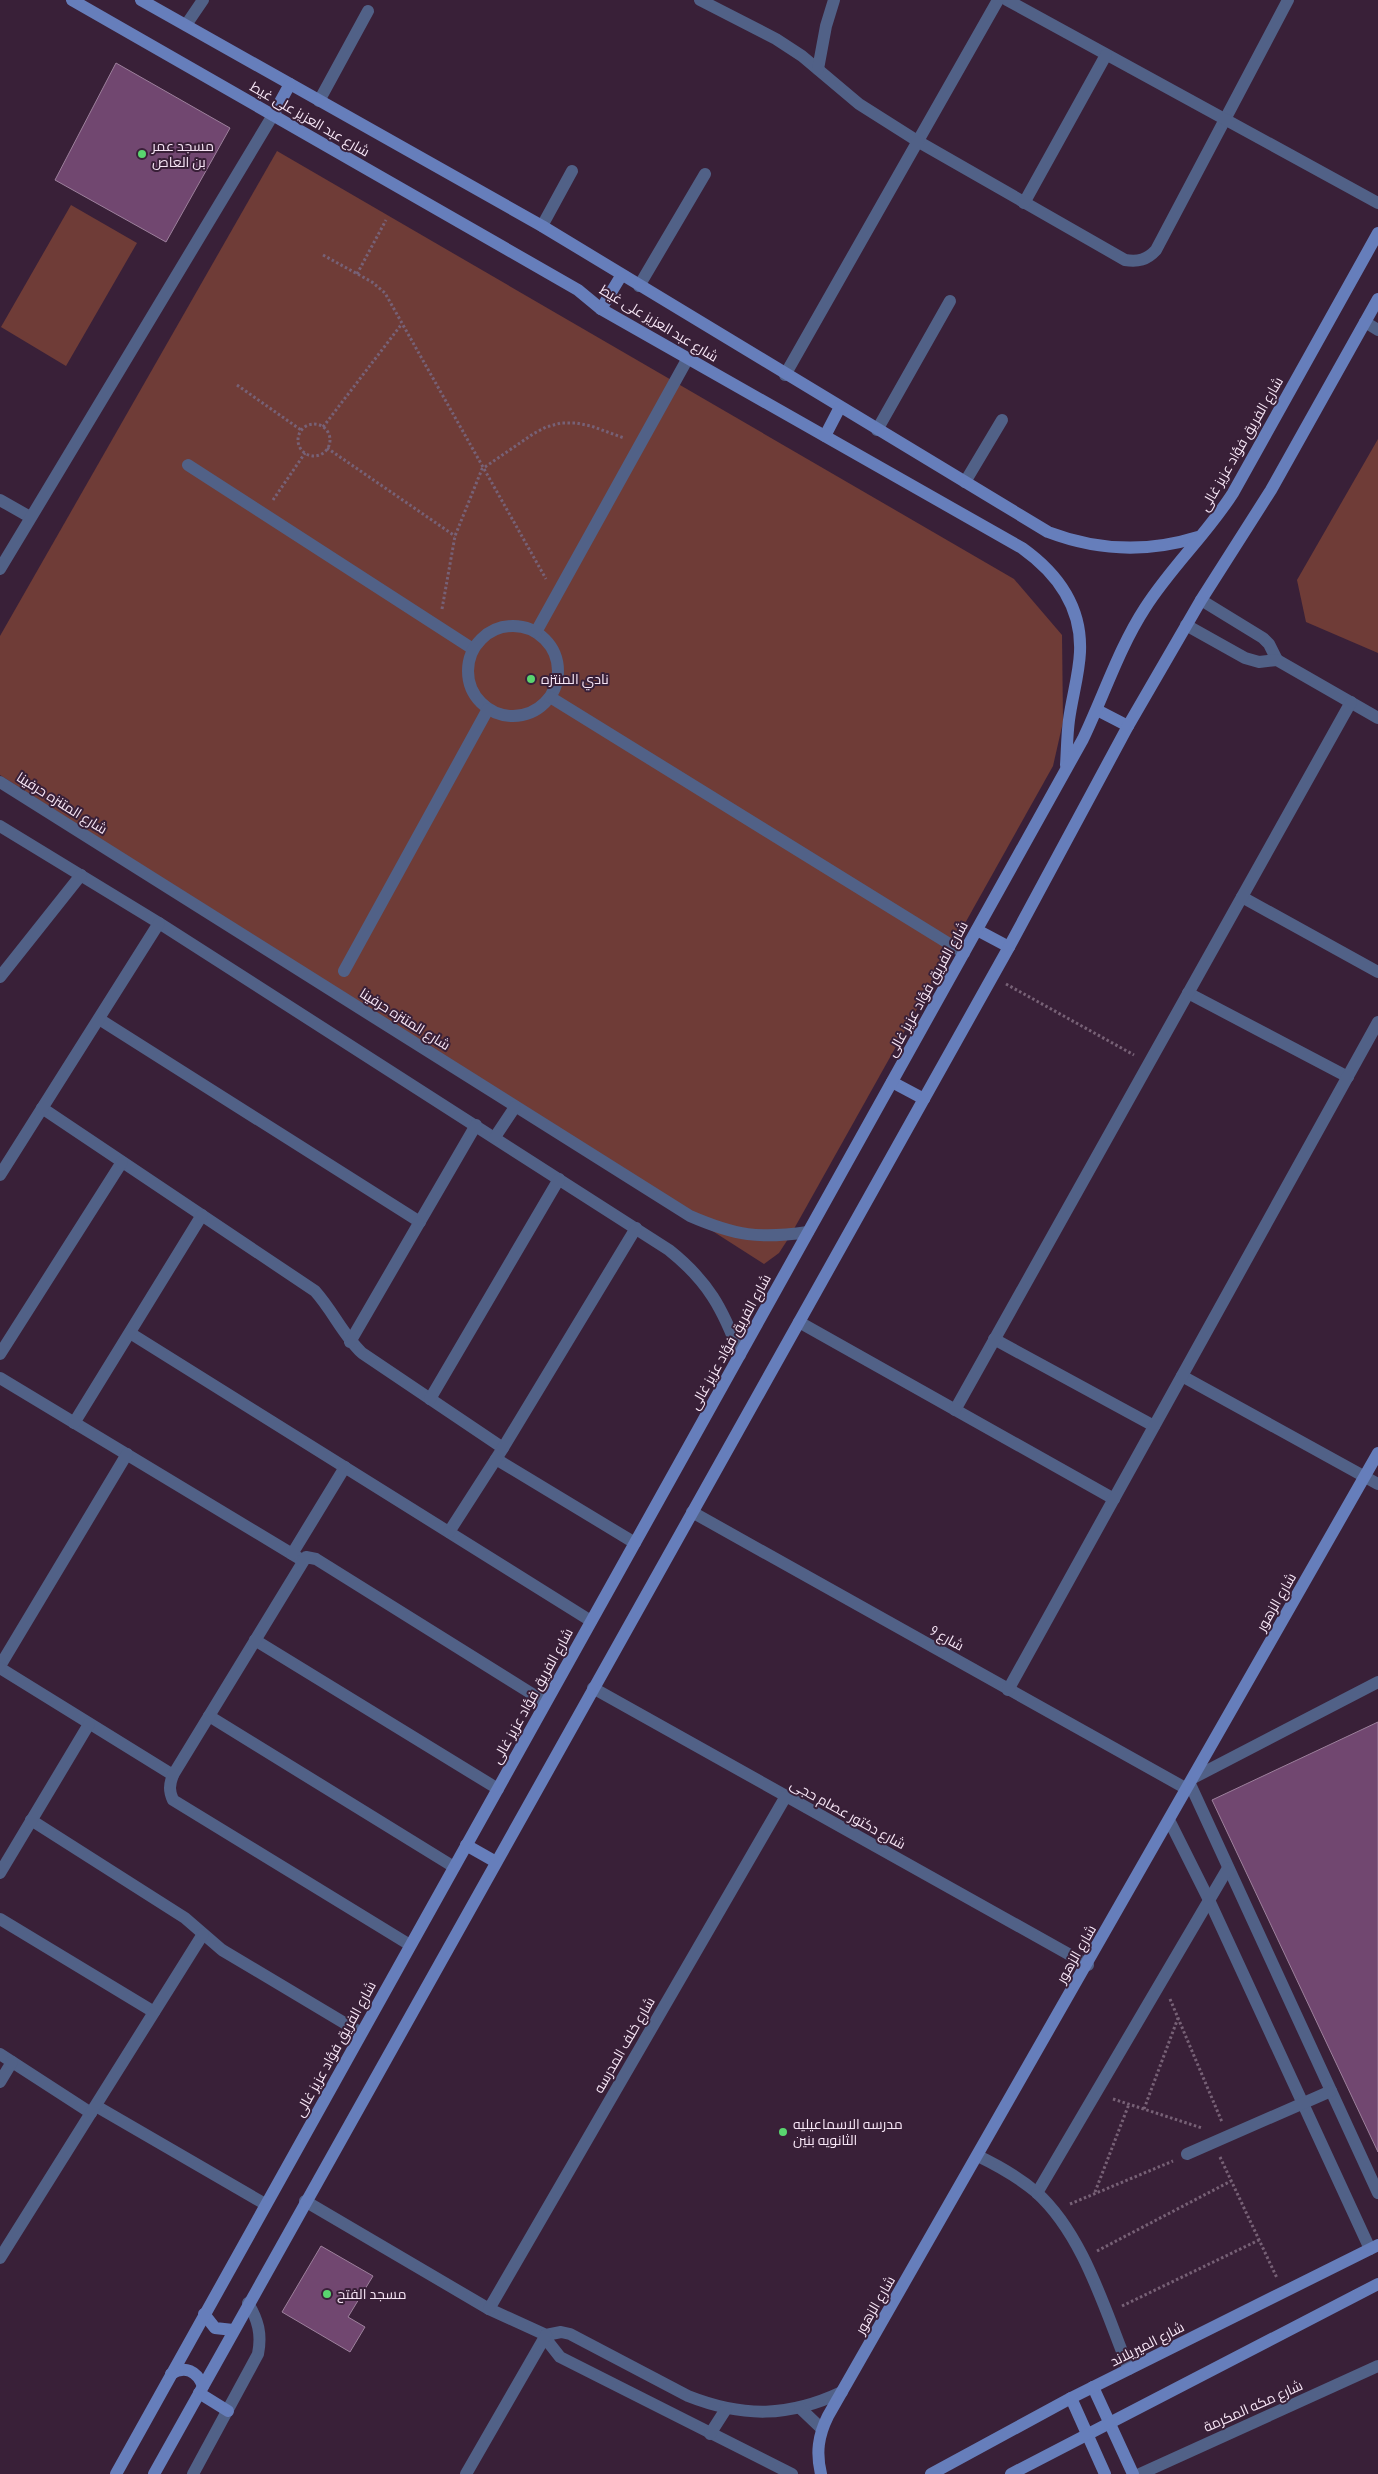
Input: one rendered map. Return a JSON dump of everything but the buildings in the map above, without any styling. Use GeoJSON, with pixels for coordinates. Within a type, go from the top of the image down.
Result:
{"type":"FeatureCollection","features":[{"type":"Feature","properties":{"kind":"street","name":"شارع عبد العزيز على غيط"},"geometry":{"type":"LineString","coordinates":[[72,0],[578,290],[601,308],[1022,548],[1042,562],[1059,581],[1072,602],[1078,626],[1080,651],[1068,723],[1066,769]]}},
{"type":"Feature","properties":{"kind":"street","name":"شارع عبد العزيز على غيط"},"geometry":{"type":"LineString","coordinates":[[141,0],[542,226],[621,276],[1048,532],[1090,545],[1113,548],[1157,548],[1200,537]]}},
{"type":"Feature","properties":{"kind":"street"},"geometry":{"type":"LineString","coordinates":[[186,25],[203,0]]}},
{"type":"Feature","properties":{"kind":"street"},"geometry":{"type":"LineString","coordinates":[[700,0],[776,39],[818,69],[859,104],[919,142],[1125,260],[1142,260],[1156,250],[1288,0]]}},
{"type":"Feature","properties":{"kind":"street"},"geometry":{"type":"LineString","coordinates":[[818,69],[824,33],[834,0]]}},
{"type":"Feature","properties":{"kind":"street"},"geometry":{"type":"LineString","coordinates":[[785,375],[998,0]]}},
{"type":"Feature","properties":{"kind":"street"},"geometry":{"type":"LineString","coordinates":[[1007,0],[1378,203]]}},
{"type":"Feature","properties":{"kind":"street"},"geometry":{"type":"LineString","coordinates":[[319,101],[368,10]]}},
{"type":"Feature","properties":{"kind":"street"},"geometry":{"type":"LineString","coordinates":[[1024,203],[1106,55]]}},
{"type":"Feature","properties":{"kind":"street"},"geometry":{"type":"LineString","coordinates":[[0,569],[290,84]]}},
{"type":"Feature","properties":{"kind":"street"},"geometry":{"type":"LineString","coordinates":[[542,226],[572,170]]}},
{"type":"Feature","properties":{"kind":"street"},"geometry":{"type":"LineString","coordinates":[[639,286],[704,174]]}},
{"type":"Feature","properties":{"kind":"street","name":"شارع الفريق فؤاد عزيز غالى"},"geometry":{"type":"LineString","coordinates":[[116,2474],[1066,769],[1097,710],[1126,642],[1144,609],[1164,579],[1200,537],[1233,493],[1378,233]]}},
{"type":"Feature","properties":{"kind":"street"},"geometry":{"type":"LineString","coordinates":[[601,308],[621,276]]}},
{"type":"Feature","properties":{"kind":"street"},"geometry":{"type":"LineString","coordinates":[[154,2474],[305,2201],[993,976],[1128,726],[1201,600],[1272,490],[1378,299]]}},
{"type":"Feature","properties":{"kind":"street"},"geometry":{"type":"LineString","coordinates":[[877,430],[950,301]]}},
{"type":"Feature","properties":{"kind":"street"},"geometry":{"type":"LineString","coordinates":[[1365,322],[1378,330]]}},
{"type":"Feature","properties":{"kind":"street"},"geometry":{"type":"LineString","coordinates":[[536,632],[688,358]]}},
{"type":"Feature","properties":{"kind":"street"},"geometry":{"type":"LineString","coordinates":[[825,436],[840,407]]}},
{"type":"Feature","properties":{"kind":"street"},"geometry":{"type":"LineString","coordinates":[[965,482],[1002,420]]}},
{"type":"Feature","properties":{"kind":"street"},"geometry":{"type":"LineString","coordinates":[[188,465],[473,649]]}},
{"type":"Feature","properties":{"kind":"street"},"geometry":{"type":"LineString","coordinates":[[0,500],[30,517]]}},
{"type":"Feature","properties":{"kind":"street"},"geometry":{"type":"LineString","coordinates":[[1201,600],[1263,638],[1277,660],[1378,718]]}},
{"type":"Feature","properties":{"kind":"street"},"geometry":{"type":"LineString","coordinates":[[1186,625],[1252,661],[1277,660]]}},
{"type":"Feature","properties":{"kind":"street"},"geometry":{"type":"LineString","coordinates":[[509,626],[523,626],[536,632],[548,641],[556,654],[558,668],[557,683],[550,697],[541,707],[529,714],[501,715],[488,709],[476,698],[469,682],[469,659],[473,649],[482,637],[495,630],[509,626]]}},
{"type":"Feature","properties":{"kind":"street"},"geometry":{"type":"LineString","coordinates":[[550,697],[964,953]]}},
{"type":"Feature","properties":{"kind":"street"},"geometry":{"type":"LineString","coordinates":[[955,1410],[1351,702]]}},
{"type":"Feature","properties":{"kind":"street"},"geometry":{"type":"LineString","coordinates":[[344,971],[488,709]]}},
{"type":"Feature","properties":{"kind":"street"},"geometry":{"type":"LineString","coordinates":[[1097,710],[1128,726]]}},
{"type":"Feature","properties":{"kind":"street","name":"شارع المتنزه حرفينا"},"geometry":{"type":"LineString","coordinates":[[0,782],[668,1203],[712,1226],[736,1234],[759,1237],[808,1232]]}},
{"type":"Feature","properties":{"kind":"street"},"geometry":{"type":"LineString","coordinates":[[1,828],[159,923],[670,1250],[701,1279],[725,1315],[740,1355]]}},
{"type":"Feature","properties":{"kind":"street"},"geometry":{"type":"LineString","coordinates":[[0,977],[81,875]]}},
{"type":"Feature","properties":{"kind":"street"},"geometry":{"type":"LineString","coordinates":[[1242,897],[1378,972]]}},
{"type":"Feature","properties":{"kind":"street"},"geometry":{"type":"LineString","coordinates":[[0,1175],[159,923]]}},
{"type":"Feature","properties":{"kind":"street"},"geometry":{"type":"LineString","coordinates":[[976,930],[1009,947]]}},
{"type":"Feature","properties":{"kind":"street"},"geometry":{"type":"LineString","coordinates":[[1188,993],[1348,1077]]}},
{"type":"Feature","properties":{"kind":"street"},"geometry":{"type":"LineString","coordinates":[[99,1019],[420,1222]]}},
{"type":"Feature","properties":{"kind":"street"},"geometry":{"type":"LineString","coordinates":[[1008,1690],[1378,1022]]}},
{"type":"Feature","properties":{"kind":"street"},"geometry":{"type":"LineString","coordinates":[[892,1082],[924,1099]]}},
{"type":"Feature","properties":{"kind":"street"},"geometry":{"type":"LineString","coordinates":[[495,1137],[515,1107]]}},
{"type":"Feature","properties":{"kind":"street"},"geometry":{"type":"LineString","coordinates":[[42,1108],[315,1292],[335,1316],[350,1342],[375,1363],[503,1448]]}},
{"type":"Feature","properties":{"kind":"street"},"geometry":{"type":"LineString","coordinates":[[350,1342],[476,1125]]}},
{"type":"Feature","properties":{"kind":"street"},"geometry":{"type":"LineString","coordinates":[[0,1354],[122,1162]]}},
{"type":"Feature","properties":{"kind":"street"},"geometry":{"type":"LineString","coordinates":[[430,1399],[559,1178]]}},
{"type":"Feature","properties":{"kind":"street"},"geometry":{"type":"LineString","coordinates":[[74,1423],[202,1216]]}},
{"type":"Feature","properties":{"kind":"street"},"geometry":{"type":"LineString","coordinates":[[449,1532],[503,1448],[636,1228]]}},
{"type":"Feature","properties":{"kind":"street"},"geometry":{"type":"LineString","coordinates":[[799,1322],[1114,1499]]}},
{"type":"Feature","properties":{"kind":"street"},"geometry":{"type":"LineString","coordinates":[[130,1333],[591,1621]]}},
{"type":"Feature","properties":{"kind":"street"},"geometry":{"type":"LineString","coordinates":[[994,1339],[1154,1426]]}},
{"type":"Feature","properties":{"kind":"street"},"geometry":{"type":"LineString","coordinates":[[1182,1376],[1378,1484]]}},
{"type":"Feature","properties":{"kind":"street"},"geometry":{"type":"LineString","coordinates":[[0,1378],[297,1557],[311,1556],[545,1702]]}},
{"type":"Feature","properties":{"kind":"street","name":"شارع الزهور"},"geometry":{"type":"LineString","coordinates":[[821,2474],[817,2451],[822,2429],[842,2392],[1378,1453]]}},
{"type":"Feature","properties":{"kind":"street"},"geometry":{"type":"LineString","coordinates":[[127,1454],[0,1667],[173,1776]]}},
{"type":"Feature","properties":{"kind":"street"},"geometry":{"type":"LineString","coordinates":[[496,1459],[635,1542]]}},
{"type":"Feature","properties":{"kind":"street"},"geometry":{"type":"LineString","coordinates":[[345,1467],[255,1640],[173,1776],[170,1784],[170,1793],[173,1800],[410,1945]]}},
{"type":"Feature","properties":{"kind":"street","name":"شارع 9"},"geometry":{"type":"LineString","coordinates":[[692,1512],[1008,1690],[1190,1784]]}},
{"type":"Feature","properties":{"kind":"street"},"geometry":{"type":"LineString","coordinates":[[255,1640],[498,1789]]}},
{"type":"Feature","properties":{"kind":"street"},"geometry":{"type":"LineString","coordinates":[[1378,1682],[1190,1784],[1378,2193]]}},
{"type":"Feature","properties":{"kind":"street","name":"شارع دكتور عصام حجى"},"geometry":{"type":"LineString","coordinates":[[593,1688],[1088,1964]]}},
{"type":"Feature","properties":{"kind":"street"},"geometry":{"type":"LineString","coordinates":[[209,1716],[454,1867]]}},
{"type":"Feature","properties":{"kind":"street"},"geometry":{"type":"LineString","coordinates":[[0,1873],[89,1724]]}},
{"type":"Feature","properties":{"kind":"street","name":"شارع خلف المدرسه"},"geometry":{"type":"LineString","coordinates":[[489,2309],[786,1796]]}},
{"type":"Feature","properties":{"kind":"street"},"geometry":{"type":"LineString","coordinates":[[31,1820],[185,1918],[222,1950],[361,2033]]}},
{"type":"Feature","properties":{"kind":"street"},"geometry":{"type":"LineString","coordinates":[[1170,1820],[1303,2103],[1374,2247]]}},
{"type":"Feature","properties":{"kind":"street"},"geometry":{"type":"LineString","coordinates":[[466,1845],[496,1862]]}},
{"type":"Feature","properties":{"kind":"street"},"geometry":{"type":"LineString","coordinates":[[1036,2193],[1228,1868]]}},
{"type":"Feature","properties":{"kind":"street"},"geometry":{"type":"LineString","coordinates":[[0,1919],[154,2012]]}},
{"type":"Feature","properties":{"kind":"street"},"geometry":{"type":"LineString","coordinates":[[0,2258],[203,1934]]}},
{"type":"Feature","properties":{"kind":"street"},"geometry":{"type":"LineString","coordinates":[[0,2054],[94,2109],[265,2204]]}},
{"type":"Feature","properties":{"kind":"street"},"geometry":{"type":"LineString","coordinates":[[0,2082],[12,2062]]}},
{"type":"Feature","properties":{"kind":"street"},"geometry":{"type":"LineString","coordinates":[[1187,2154],[1331,2091]]}},
{"type":"Feature","properties":{"kind":"street"},"geometry":{"type":"LineString","coordinates":[[978,2156],[1012,2174],[1036,2193],[1068,2230],[1083,2258],[1129,2369]]}},
{"type":"Feature","properties":{"kind":"street"},"geometry":{"type":"LineString","coordinates":[[305,2201],[489,2309],[546,2335],[561,2332],[570,2334],[688,2396],[726,2409],[750,2412],[776,2412],[800,2408],[842,2392]]}},
{"type":"Feature","properties":{"kind":"street","name":"شارع الميريلاند"},"geometry":{"type":"LineString","coordinates":[[931,2474],[1071,2398],[1374,2247]]}},
{"type":"Feature","properties":{"kind":"street"},"geometry":{"type":"LineString","coordinates":[[1011,2474],[1378,2284]]}},
{"type":"Feature","properties":{"kind":"street"},"geometry":{"type":"LineString","coordinates":[[193,2474],[254,2364],[259,2348],[257,2321],[248,2303]]}},
{"type":"Feature","properties":{"kind":"street"},"geometry":{"type":"LineString","coordinates":[[204,2314],[215,2328],[233,2330]]}},
{"type":"Feature","properties":{"kind":"street"},"geometry":{"type":"LineString","coordinates":[[546,2335],[549,2343],[560,2357],[792,2474]]}},
{"type":"Feature","properties":{"kind":"street"},"geometry":{"type":"LineString","coordinates":[[466,2474],[546,2335]]}},
{"type":"Feature","properties":{"kind":"street","name":"شارع مكه المكرمة"},"geometry":{"type":"LineString","coordinates":[[1140,2474],[1378,2366]]}},
{"type":"Feature","properties":{"kind":"street"},"geometry":{"type":"LineString","coordinates":[[171,2374],[183,2369],[190,2370],[200,2379],[201,2390],[228,2411]]}},
{"type":"Feature","properties":{"kind":"street"},"geometry":{"type":"LineString","coordinates":[[1093,2387],[1133,2474]]}},
{"type":"Feature","properties":{"kind":"street"},"geometry":{"type":"LineString","coordinates":[[1071,2398],[1105,2474]]}},
{"type":"Feature","properties":{"kind":"street"},"geometry":{"type":"LineString","coordinates":[[800,2408],[822,2429]]}},
{"type":"Feature","properties":{"kind":"street"},"geometry":{"type":"LineString","coordinates":[[710,2434],[726,2409]]}},
{"type":"Feature","properties":{"kind":"path"},"geometry":{"type":"LineString","coordinates":[[357,274],[386,220]]}},
{"type":"Feature","properties":{"kind":"path"},"geometry":{"type":"LineString","coordinates":[[323,255],[372,282],[385,293],[482,469],[556,596]]}},
{"type":"Feature","properties":{"kind":"path"},"geometry":{"type":"LineString","coordinates":[[322,427],[402,325]]}},
{"type":"Feature","properties":{"kind":"path"},"geometry":{"type":"LineString","coordinates":[[237,385],[301,430]]}},
{"type":"Feature","properties":{"kind":"path"},"geometry":{"type":"LineString","coordinates":[[439,627],[455,536],[482,469],[533,434],[546,427],[561,423],[576,422],[640,444]]}},
{"type":"Feature","properties":{"kind":"path"},"geometry":{"type":"LineString","coordinates":[[310,424],[322,427],[329,436],[327,448],[317,456],[305,453],[298,444],[301,430],[310,424]]}},
{"type":"Feature","properties":{"kind":"path"},"geometry":{"type":"LineString","coordinates":[[327,448],[455,536]]}},
{"type":"Feature","properties":{"kind":"path"},"geometry":{"type":"LineString","coordinates":[[264,514],[305,453]]}},
{"type":"Feature","properties":{"kind":"path"},"geometry":{"type":"LineString","coordinates":[[993,976],[1149,1063]]}},
{"type":"Feature","properties":{"kind":"path"},"geometry":{"type":"LineString","coordinates":[[1162,1980],[1228,2137]]}},
{"type":"Feature","properties":{"kind":"path"},"geometry":{"type":"LineString","coordinates":[[1144,2109],[1178,2018]]}},
{"type":"Feature","properties":{"kind":"path"},"geometry":{"type":"LineString","coordinates":[[1095,2093],[1228,2137]]}},
{"type":"Feature","properties":{"kind":"path"},"geometry":{"type":"LineString","coordinates":[[1095,2193],[1129,2104]]}},
{"type":"Feature","properties":{"kind":"path"},"geometry":{"type":"LineString","coordinates":[[1214,2143],[1284,2292]]}},
{"type":"Feature","properties":{"kind":"path"},"geometry":{"type":"LineString","coordinates":[[1053,2211],[1187,2154]]}},
{"type":"Feature","properties":{"kind":"path"},"geometry":{"type":"LineString","coordinates":[[1083,2258],[1231,2180]]}},
{"type":"Feature","properties":{"kind":"path"},"geometry":{"type":"LineString","coordinates":[[1106,2313],[1259,2240]]}},
{"type":"Feature","properties":{"kind":"shaded area","name":"نادي المنتزه"},"geometry":{"type":"Polygon","coordinates":[[[277,151],[1014,579],[1062,635],[1063,722],[1053,766],[790,1236],[779,1253],[764,1264],[0,775],[0,636],[277,151]]]}},
{"type":"Feature","properties":{"kind":"shaded area"},"geometry":{"type":"Polygon","coordinates":[[[71,205],[137,243],[66,366],[1,327],[71,205]]]}},
{"type":"Feature","properties":{"kind":"shaded area"},"geometry":{"type":"Polygon","coordinates":[[[1378,439],[1378,653],[1306,622],[1297,580],[1378,439]]]}},
{"type":"Feature","properties":{"kind":"place","name":"مسجد عمر بن العاص"},"geometry":{"type":"Point","coordinates":[142,154]}},
{"type":"Feature","properties":{"kind":"place","name":"نادي المنتزه"},"geometry":{"type":"Point","coordinates":[531,679]}},
{"type":"Feature","properties":{"kind":"place","name":"مدرسه الاسماعيليه الثانويه بنين"},"geometry":{"type":"Point","coordinates":[783,2132]}},
{"type":"Feature","properties":{"kind":"place","name":"مسجد الفتح"},"geometry":{"type":"Point","coordinates":[327,2294]}}]}
